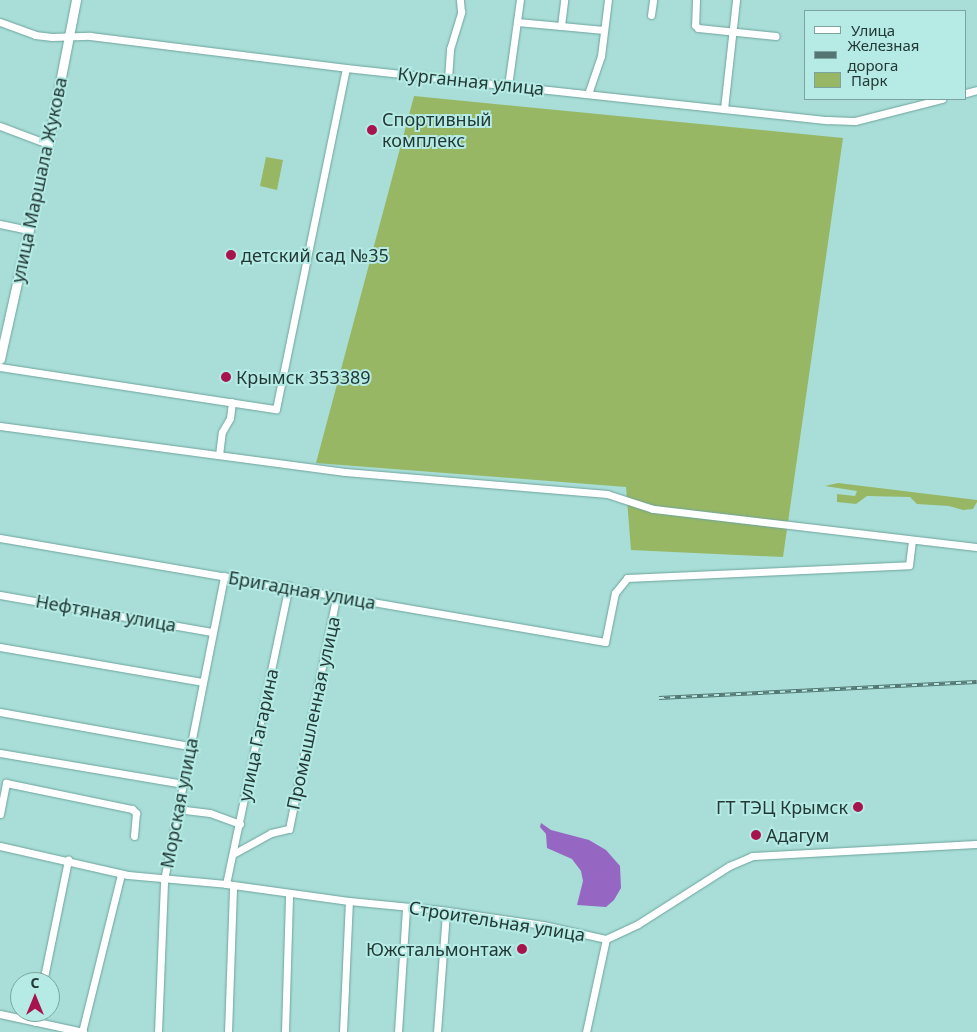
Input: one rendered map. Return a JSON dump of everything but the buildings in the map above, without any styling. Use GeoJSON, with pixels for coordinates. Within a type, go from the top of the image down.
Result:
{"type":"FeatureCollection","features":[{"type":"Feature","properties":{"kind":"main road","name":"улица Маршала Жукова"},"geometry":{"type":"LineString","coordinates":[[0,360],[48,144],[76,0]]}},
{"type":"Feature","properties":{"kind":"street"},"geometry":{"type":"LineString","coordinates":[[448,79],[450,49],[461,12],[460,0]]}},
{"type":"Feature","properties":{"kind":"street"},"geometry":{"type":"LineString","coordinates":[[508,86],[520,0]]}},
{"type":"Feature","properties":{"kind":"street"},"geometry":{"type":"LineString","coordinates":[[561,26],[564,0]]}},
{"type":"Feature","properties":{"kind":"street"},"geometry":{"type":"LineString","coordinates":[[588,94],[601,56],[608,0]]}},
{"type":"Feature","properties":{"kind":"street"},"geometry":{"type":"LineString","coordinates":[[651,15],[653,0]]}},
{"type":"Feature","properties":{"kind":"street"},"geometry":{"type":"LineString","coordinates":[[696,0],[695,25],[698,28],[776,36]]}},
{"type":"Feature","properties":{"kind":"street"},"geometry":{"type":"LineString","coordinates":[[724,109],[736,0]]}},
{"type":"Feature","properties":{"kind":"street","name":"Курганная улица"},"geometry":{"type":"LineString","coordinates":[[0,22],[35,35],[52,37],[90,36],[346,68],[827,120],[855,121],[938,100]]}},
{"type":"Feature","properties":{"kind":"street"},"geometry":{"type":"LineString","coordinates":[[517,22],[604,30]]}},
{"type":"Feature","properties":{"kind":"street"},"geometry":{"type":"LineString","coordinates":[[0,367],[276,409],[346,68]]}},
{"type":"Feature","properties":{"kind":"street"},"geometry":{"type":"LineString","coordinates":[[0,126],[48,144]]}},
{"type":"Feature","properties":{"kind":"street"},"geometry":{"type":"LineString","coordinates":[[0,224],[28,230]]}},
{"type":"Feature","properties":{"kind":"street"},"geometry":{"type":"LineString","coordinates":[[219,455],[222,432],[230,418],[232,402]]}},
{"type":"Feature","properties":{"kind":"street"},"geometry":{"type":"LineString","coordinates":[[0,426],[345,472],[607,494],[653,509],[977,547]]}},
{"type":"Feature","properties":{"kind":"street","name":"Бригадная улица"},"geometry":{"type":"LineString","coordinates":[[0,538],[289,586],[336,596],[605,642],[615,593],[628,578],[908,566],[912,540]]}},
{"type":"Feature","properties":{"kind":"street","name":"Морская улица"},"geometry":{"type":"LineString","coordinates":[[158,1032],[164,880],[224,576]]}},
{"type":"Feature","properties":{"kind":"street","name":"улица Гагарина"},"geometry":{"type":"LineString","coordinates":[[228,1032],[230,885],[233,854],[289,586]]}},
{"type":"Feature","properties":{"kind":"street","name":"Нефтяная улица"},"geometry":{"type":"LineString","coordinates":[[0,595],[212,632]]}},
{"type":"Feature","properties":{"kind":"street","name":"Промышленная улица"},"geometry":{"type":"LineString","coordinates":[[233,854],[271,833],[289,829],[336,596]]}},
{"type":"Feature","properties":{"kind":"street"},"geometry":{"type":"LineString","coordinates":[[0,647],[202,682]]}},
{"type":"Feature","properties":{"kind":"street"},"geometry":{"type":"LineString","coordinates":[[0,712],[190,746]]}},
{"type":"Feature","properties":{"kind":"street"},"geometry":{"type":"LineString","coordinates":[[0,754],[183,784]]}},
{"type":"Feature","properties":{"kind":"street"},"geometry":{"type":"LineString","coordinates":[[0,814],[6,783],[132,809],[136,813],[134,836]]}},
{"type":"Feature","properties":{"kind":"street"},"geometry":{"type":"LineString","coordinates":[[177,809],[210,814],[240,824]]}},
{"type":"Feature","properties":{"kind":"street","name":"Строительная улица"},"geometry":{"type":"LineString","coordinates":[[0,846],[68,860],[121,874],[164,880],[230,885],[543,925],[606,939],[638,924],[729,866],[752,856],[977,844]]}},
{"type":"Feature","properties":{"kind":"street"},"geometry":{"type":"LineString","coordinates":[[45,972],[68,860]]}},
{"type":"Feature","properties":{"kind":"street"},"geometry":{"type":"LineString","coordinates":[[35,1022],[82,1032],[121,874]]}},
{"type":"Feature","properties":{"kind":"street"},"geometry":{"type":"LineString","coordinates":[[285,1032],[289,894]]}},
{"type":"Feature","properties":{"kind":"street"},"geometry":{"type":"LineString","coordinates":[[343,1032],[349,901]]}},
{"type":"Feature","properties":{"kind":"street"},"geometry":{"type":"LineString","coordinates":[[398,1032],[406,907]]}},
{"type":"Feature","properties":{"kind":"street"},"geometry":{"type":"LineString","coordinates":[[438,1032],[446,912]]}},
{"type":"Feature","properties":{"kind":"street"},"geometry":{"type":"LineString","coordinates":[[586,1032],[606,939]]}},
{"type":"Feature","properties":{"kind":"green space"},"geometry":{"type":"Polygon","coordinates":[[[414,96],[843,138],[783,557],[631,550],[626,487],[316,463],[414,96]]]}},
{"type":"Feature","properties":{"kind":"green space"},"geometry":{"type":"Polygon","coordinates":[[[266,157],[283,160],[277,190],[260,186],[266,157]]]}},
{"type":"Feature","properties":{"kind":"green space"},"geometry":{"type":"Polygon","coordinates":[[[838,483],[977,500],[977,502],[973,509],[963,510],[949,506],[917,504],[910,497],[867,496],[856,504],[837,502],[837,494],[855,496],[857,491],[825,486],[838,483]]]}},
{"type":"Feature","properties":{"kind":"shaded area"},"geometry":{"type":"Polygon","coordinates":[[[541,823],[551,830],[589,840],[606,850],[620,866],[621,888],[614,900],[606,907],[577,905],[583,881],[581,871],[572,859],[547,848],[546,834],[540,827],[541,823]]]}},
{"type":"Feature","properties":{"kind":"railway"},"geometry":{"type":"LineString","coordinates":[[659,698],[977,682]]}},
{"type":"Feature","properties":{"kind":"place","name":"Спортивный комплекс"},"geometry":{"type":"Point","coordinates":[372,130]}},
{"type":"Feature","properties":{"kind":"place","name":"детский сад №35"},"geometry":{"type":"Point","coordinates":[231,255]}},
{"type":"Feature","properties":{"kind":"place","name":"Крымск 353389"},"geometry":{"type":"Point","coordinates":[226,377]}},
{"type":"Feature","properties":{"kind":"place","name":"ГТ ТЭЦ Крымск"},"geometry":{"type":"Point","coordinates":[858,807]}},
{"type":"Feature","properties":{"kind":"place","name":"Адагум"},"geometry":{"type":"Point","coordinates":[756,835]}},
{"type":"Feature","properties":{"kind":"place","name":"Южстальмонтаж"},"geometry":{"type":"Point","coordinates":[522,949]}}]}
